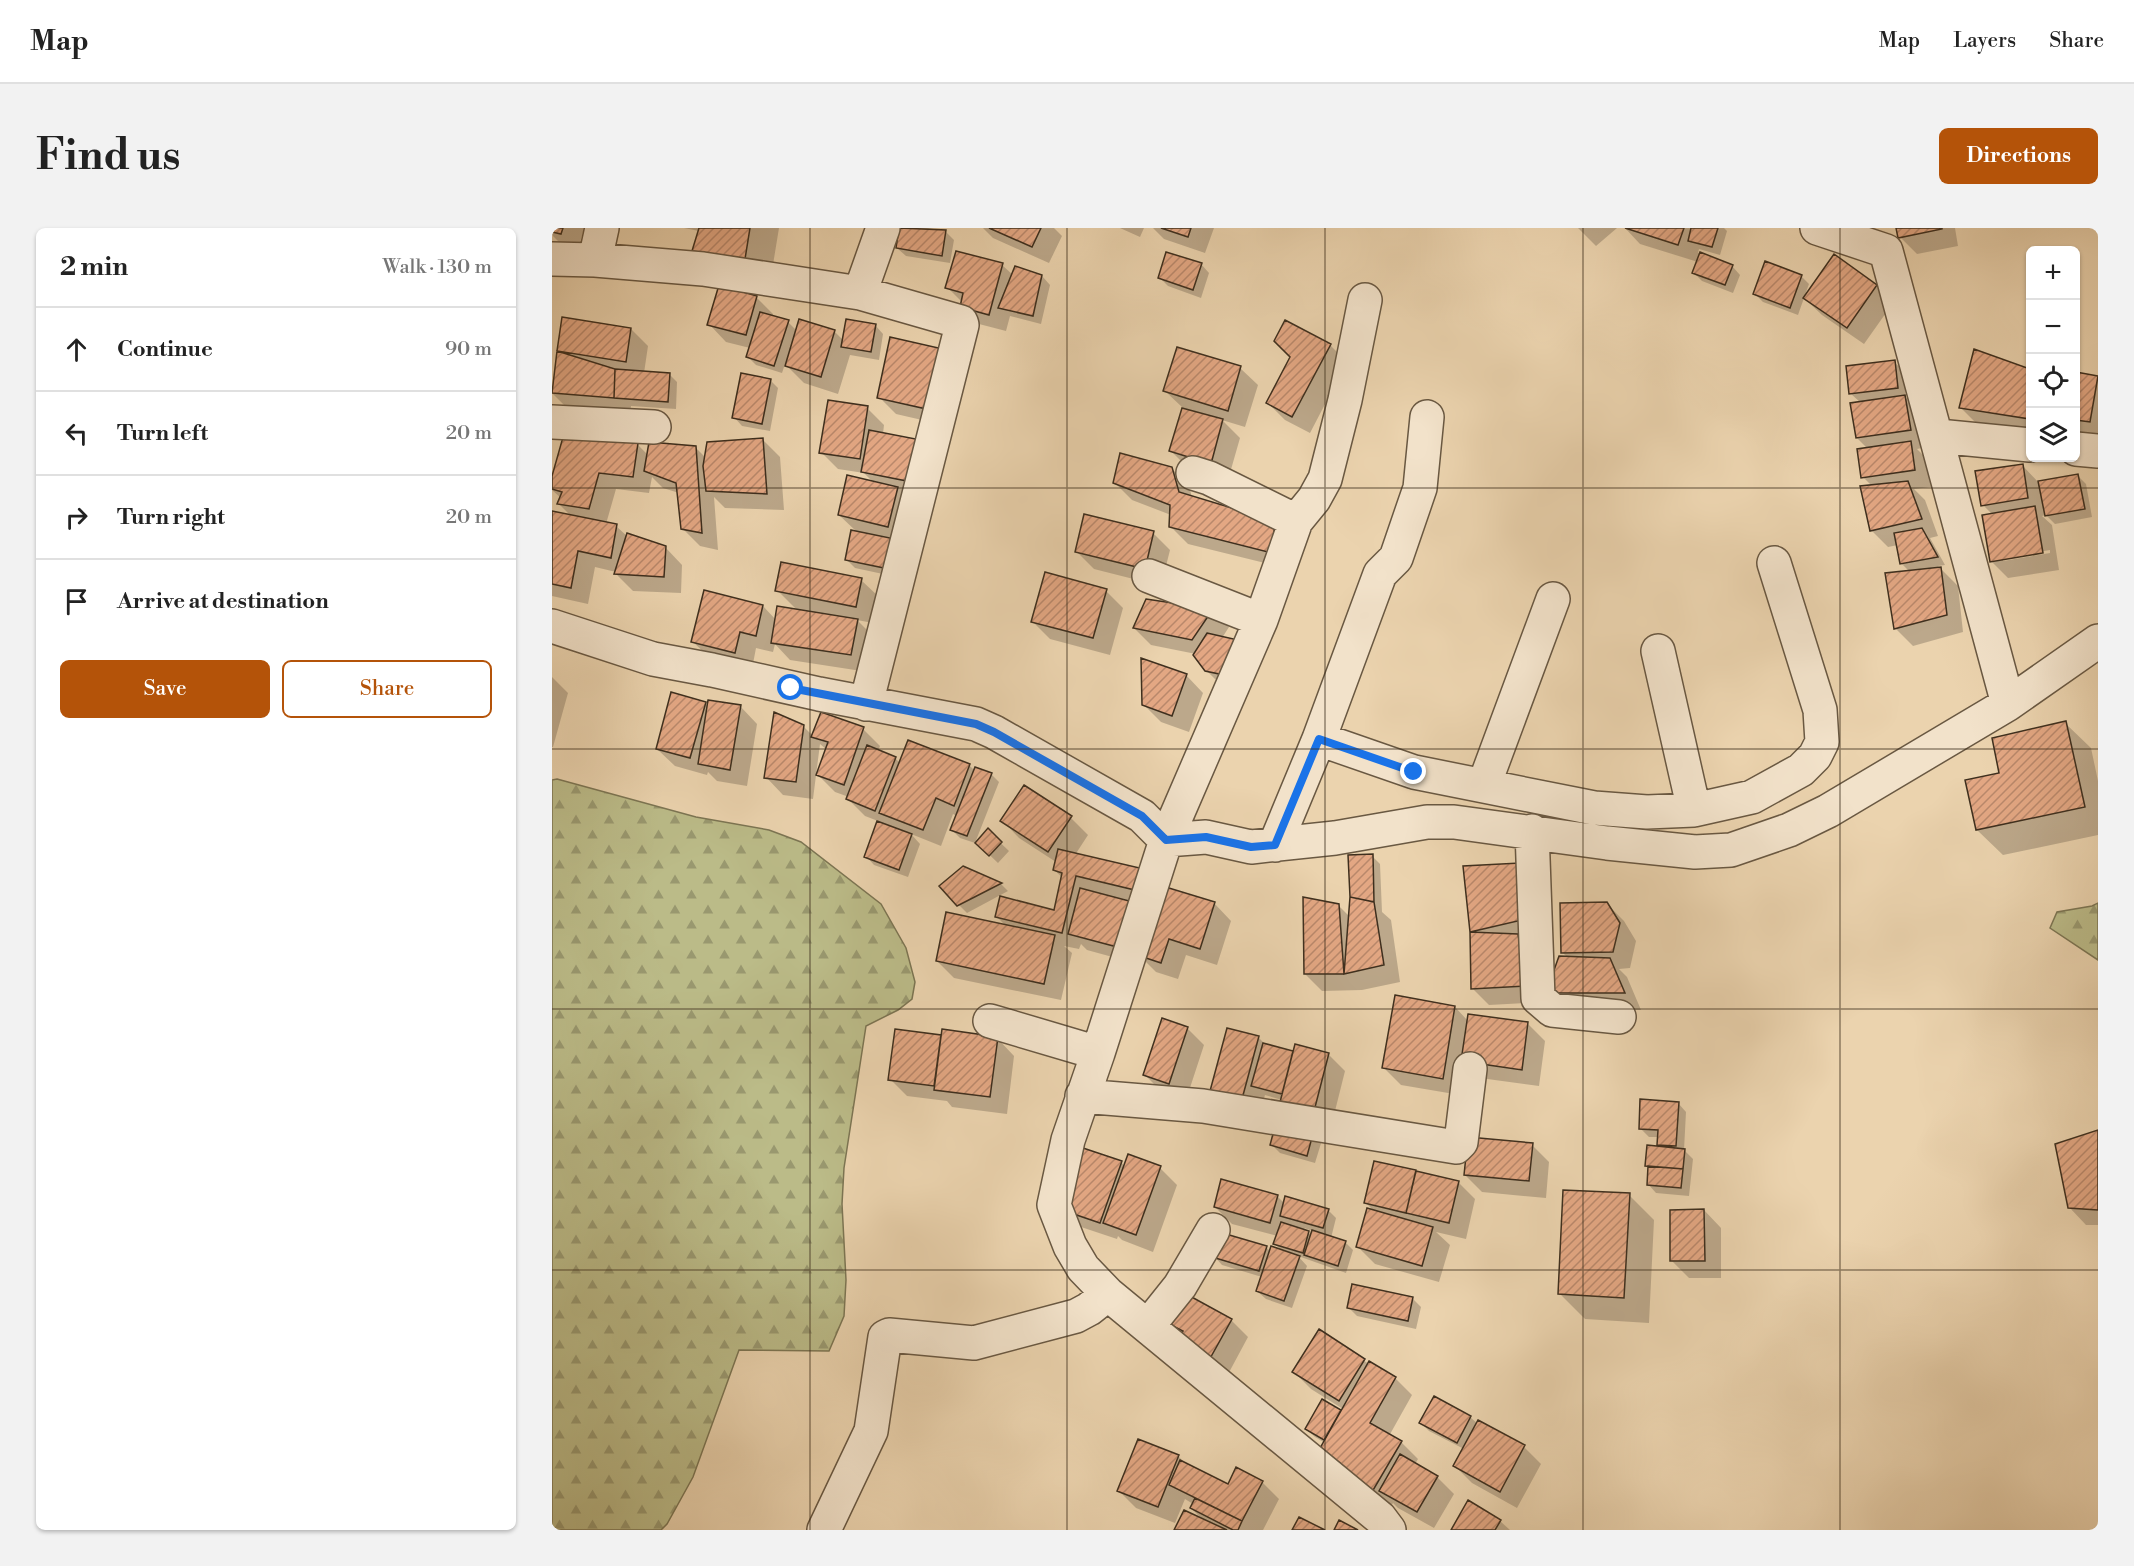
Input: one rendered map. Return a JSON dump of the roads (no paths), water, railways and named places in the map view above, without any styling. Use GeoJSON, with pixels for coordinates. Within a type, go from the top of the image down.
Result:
{"type":"FeatureCollection","features":[{"type":"Feature","properties":{"kind":"street"},"geometry":{"type":"LineString","coordinates":[[595,260],[602,228]]}},
{"type":"Feature","properties":{"kind":"street"},"geometry":{"type":"LineString","coordinates":[[860,293],[883,228]]}},
{"type":"Feature","properties":{"kind":"street"},"geometry":{"type":"LineString","coordinates":[[1817,228],[1882,239],[1938,436],[2008,704]]}},
{"type":"Feature","properties":{"kind":"street"},"geometry":{"type":"LineString","coordinates":[[552,259],[595,260],[703,269],[860,293],[958,320],[962,325],[866,704]]}},
{"type":"Feature","properties":{"kind":"street"},"geometry":{"type":"LineString","coordinates":[[1365,300],[1345,400],[1325,479],[1314,499],[1296,521],[1261,620],[1166,840],[1068,1140],[1054,1205],[1070,1246],[1083,1268],[1108,1294],[1380,1518],[1389,1530]]}},
{"type":"Feature","properties":{"kind":"street"},"geometry":{"type":"LineString","coordinates":[[1275,845],[1319,739],[1380,574],[1396,558],[1420,488],[1427,417]]}},
{"type":"Feature","properties":{"kind":"street"},"geometry":{"type":"LineString","coordinates":[[552,422],[654,427]]}},
{"type":"Feature","properties":{"kind":"street"},"geometry":{"type":"LineString","coordinates":[[1938,436],[2026,445]]}},
{"type":"Feature","properties":{"kind":"street"},"geometry":{"type":"LineString","coordinates":[[2080,449],[2098,451]]}},
{"type":"Feature","properties":{"kind":"street"},"geometry":{"type":"LineString","coordinates":[[1193,473],[1209,478],[1296,521]]}},
{"type":"Feature","properties":{"kind":"street"},"geometry":{"type":"LineString","coordinates":[[1319,739],[1414,772],[1594,808],[1647,812],[1694,810],[1752,797],[1801,770],[1815,756],[1822,742],[1820,710],[1774,563]]}},
{"type":"Feature","properties":{"kind":"street"},"geometry":{"type":"LineString","coordinates":[[1149,576],[1261,620]]}},
{"type":"Feature","properties":{"kind":"street"},"geometry":{"type":"LineString","coordinates":[[1484,785],[1553,599]]}},
{"type":"Feature","properties":{"kind":"street"},"geometry":{"type":"LineString","coordinates":[[552,626],[653,659],[866,704],[969,722],[994,732],[1142,816],[1166,840],[1206,837],[1251,847],[1335,838],[1428,822],[1454,822],[1607,843],[1695,852],[1731,850],[1789,830],[1828,811],[2008,704],[2098,641]]}},
{"type":"Feature","properties":{"kind":"street"},"geometry":{"type":"LineString","coordinates":[[1658,651],[1694,810]]}},
{"type":"Feature","properties":{"kind":"street"},"geometry":{"type":"LineString","coordinates":[[1532,831],[1538,998],[1552,1010],[1619,1017]]}},
{"type":"Feature","properties":{"kind":"street"},"geometry":{"type":"LineString","coordinates":[[990,1021],[1098,1053]]}},
{"type":"Feature","properties":{"kind":"street"},"geometry":{"type":"LineString","coordinates":[[1082,1096],[1203,1106],[1456,1147],[1461,1142],[1470,1069]]}},
{"type":"Feature","properties":{"kind":"street"},"geometry":{"type":"LineString","coordinates":[[1148,1326],[1180,1286],[1213,1230]]}},
{"type":"Feature","properties":{"kind":"street"},"geometry":{"type":"LineString","coordinates":[[824,1530],[871,1431],[885,1337],[889,1335],[974,1343],[1076,1316],[1108,1294]]}}]}
